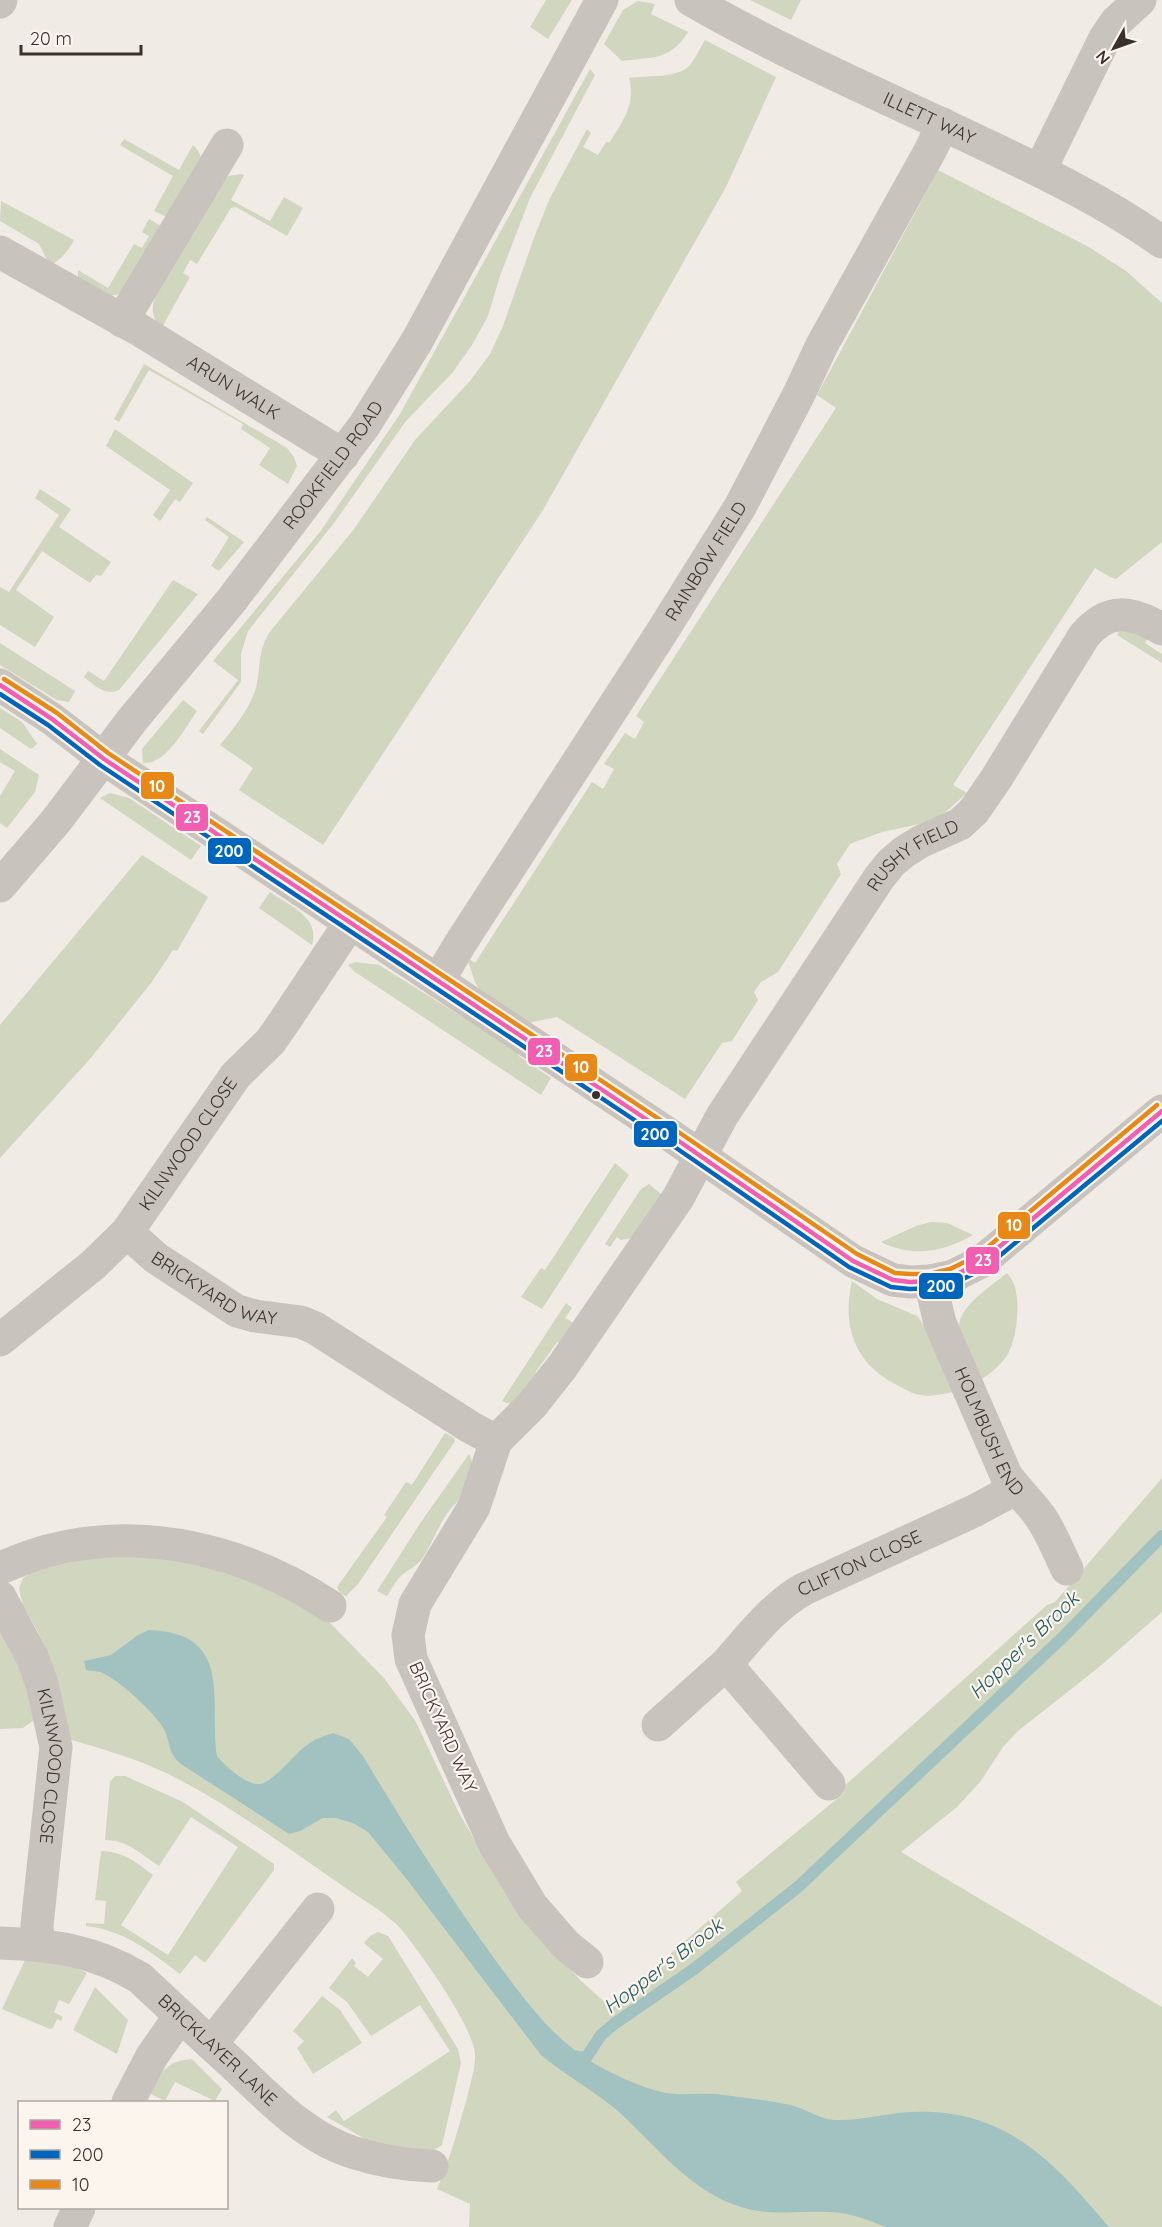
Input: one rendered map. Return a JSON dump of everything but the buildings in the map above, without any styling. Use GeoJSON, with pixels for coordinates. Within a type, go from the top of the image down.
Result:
{"type":"FeatureCollection","features":[{"type":"Feature","properties":{"kind":"street","name":"ROOKFIELD ROAD"},"geometry":{"type":"LineString","coordinates":[[0,886],[56,820],[133,719],[231,601],[343,455],[386,394],[602,0]]}},
{"type":"Feature","properties":{"kind":"street","name":"ILLETT WAY"},"geometry":{"type":"LineString","coordinates":[[691,0],[757,37],[1040,170],[1129,219],[1162,242]]}},
{"type":"Feature","properties":{"kind":"street"},"geometry":{"type":"LineString","coordinates":[[1040,170],[1105,38],[1116,22],[1140,0]]}},
{"type":"Feature","properties":{"kind":"street","name":"RAINBOW FIELD"},"geometry":{"type":"LineString","coordinates":[[438,981],[740,507],[822,345],[930,152],[943,124]]}},
{"type":"Feature","properties":{"kind":"street"},"geometry":{"type":"LineString","coordinates":[[122,321],[227,145]]}},
{"type":"Feature","properties":{"kind":"street","name":"ARUN WALK"},"geometry":{"type":"LineString","coordinates":[[0,252],[122,321],[343,455]]}},
{"type":"Feature","properties":{"kind":"street","name":"RUSHY FIELD"},"geometry":{"type":"LineString","coordinates":[[699,1156],[722,1116],[879,878],[904,852],[960,824],[974,811],[1084,636],[1103,619],[1120,614],[1129,614],[1146,620],[1162,629]]}},
{"type":"Feature","properties":{"kind":"street"},"geometry":{"type":"LineString","coordinates":[[0,685],[52,719],[104,759],[853,1261],[892,1280],[930,1281],[953,1276],[981,1262],[1162,1111]]}},
{"type":"Feature","properties":{"kind":"street","name":"KILNWOOD CLOSE"},"geometry":{"type":"LineString","coordinates":[[0,1341],[93,1264],[127,1232],[236,1075],[270,1042],[350,923]]}},
{"type":"Feature","properties":{"kind":"street","name":"BRICKYARD WAY"},"geometry":{"type":"LineString","coordinates":[[586,1962],[566,1944],[532,1906],[494,1843],[411,1659],[408,1635],[415,1604],[474,1507],[496,1441],[532,1404],[562,1368],[678,1198],[699,1156]]}},
{"type":"Feature","properties":{"kind":"street","name":"BRICKYARD WAY"},"geometry":{"type":"LineString","coordinates":[[127,1232],[156,1258],[237,1311],[255,1316],[301,1322],[315,1328],[470,1427],[496,1441]]}},
{"type":"Feature","properties":{"kind":"street","name":"HOLMBUSH END"},"geometry":{"type":"LineString","coordinates":[[930,1281],[940,1323],[1006,1475],[1015,1489],[1046,1523],[1067,1569]]}},
{"type":"Feature","properties":{"kind":"street","name":"CLIFTON CLOSE"},"geometry":{"type":"LineString","coordinates":[[658,1725],[726,1664],[772,1611],[786,1599],[804,1588],[974,1511],[1015,1489]]}},
{"type":"Feature","properties":{"kind":"street"},"geometry":{"type":"LineString","coordinates":[[0,1568],[46,1551],[87,1544],[123,1542],[182,1546],[219,1554],[268,1571],[293,1582],[330,1606]]}},
{"type":"Feature","properties":{"kind":"street","name":"KILNWOOD CLOSE"},"geometry":{"type":"LineString","coordinates":[[0,1597],[33,1659],[42,1684],[56,1747],[37,1925],[38,1945]]}},
{"type":"Feature","properties":{"kind":"street"},"geometry":{"type":"LineString","coordinates":[[726,1664],[829,1784]]}},
{"type":"Feature","properties":{"kind":"street"},"geometry":{"type":"LineString","coordinates":[[211,2044],[318,1909]]}},
{"type":"Feature","properties":{"kind":"street","name":"BRICKLAYER LANE"},"geometry":{"type":"LineString","coordinates":[[0,1943],[80,1951],[122,1968],[140,1978],[270,2099],[299,2123],[322,2138],[355,2153],[390,2161],[432,2166]]}},
{"type":"Feature","properties":{"kind":"street"},"geometry":{"type":"LineString","coordinates":[[129,2101],[152,2056],[180,2016]]}},
{"type":"Feature","properties":{"kind":"street"},"geometry":{"type":"LineString","coordinates":[[70,2227],[79,2209]]}},
{"type":"Feature","properties":{"kind":"green space"},"geometry":{"type":"Polygon","coordinates":[[[546,0],[572,0],[548,39],[530,27],[546,0]]]}},
{"type":"Feature","properties":{"kind":"green space"},"geometry":{"type":"Polygon","coordinates":[[[750,0],[801,0],[791,20],[750,0]]]}},
{"type":"Feature","properties":{"kind":"green space"},"geometry":{"type":"Polygon","coordinates":[[[638,1],[655,4],[651,14],[688,32],[667,53],[651,58],[622,61],[604,44],[623,10],[638,1]]]}},
{"type":"Feature","properties":{"kind":"green space"},"geometry":{"type":"Polygon","coordinates":[[[705,40],[776,77],[726,187],[543,510],[323,845],[239,790],[253,768],[220,745],[240,720],[252,698],[265,641],[269,633],[354,529],[415,440],[470,381],[490,354],[503,326],[550,198],[587,129],[591,133],[583,147],[598,155],[606,142],[610,142],[627,112],[631,96],[629,78],[678,73],[690,65],[705,40]]]}},
{"type":"Feature","properties":{"kind":"green space"},"geometry":{"type":"Polygon","coordinates":[[[590,69],[595,75],[530,198],[500,276],[488,316],[472,345],[453,372],[406,421],[334,523],[248,631],[241,654],[241,682],[203,734],[199,731],[238,680],[213,661],[320,532],[400,414],[590,69]]]}},
{"type":"Feature","properties":{"kind":"green space"},"geometry":{"type":"Polygon","coordinates":[[[124,139],[179,170],[193,145],[198,151],[202,163],[169,218],[154,211],[173,176],[120,145],[124,139]]]}},
{"type":"Feature","properties":{"kind":"green space"},"geometry":{"type":"Polygon","coordinates":[[[938,170],[1089,247],[1126,271],[1162,303],[1162,542],[1116,579],[1095,568],[953,785],[967,793],[941,816],[929,822],[882,832],[850,844],[837,864],[841,874],[778,972],[761,982],[754,992],[758,1000],[732,1041],[722,1043],[685,1099],[557,1017],[528,1023],[481,992],[467,958],[475,963],[592,782],[603,789],[614,769],[604,764],[625,733],[635,739],[644,722],[636,716],[836,408],[817,395],[938,170]]]}},
{"type":"Feature","properties":{"kind":"green space"},"geometry":{"type":"Polygon","coordinates":[[[244,175],[231,200],[270,221],[284,197],[303,208],[287,236],[236,207],[231,208],[197,264],[190,260],[183,273],[190,277],[161,329],[153,314],[155,297],[223,182],[228,176],[244,175]]]}},
{"type":"Feature","properties":{"kind":"green space"},"geometry":{"type":"Polygon","coordinates":[[[1,201],[74,240],[61,258],[50,266],[39,244],[0,221],[1,201]]]}},
{"type":"Feature","properties":{"kind":"green space"},"geometry":{"type":"Polygon","coordinates":[[[149,219],[163,227],[119,294],[110,296],[78,282],[78,270],[108,288],[134,244],[142,248],[149,236],[142,232],[149,219]]]}},
{"type":"Feature","properties":{"kind":"green space"},"geometry":{"type":"Polygon","coordinates":[[[144,364],[287,448],[297,466],[288,484],[259,465],[270,448],[241,429],[243,424],[149,370],[119,422],[114,419],[144,364]]]}},
{"type":"Feature","properties":{"kind":"green space"},"geometry":{"type":"Polygon","coordinates":[[[115,429],[193,483],[180,502],[175,499],[160,521],[153,515],[170,490],[106,446],[115,429]]]}},
{"type":"Feature","properties":{"kind":"green space"},"geometry":{"type":"Polygon","coordinates":[[[40,489],[71,509],[59,527],[111,562],[101,576],[96,575],[90,583],[42,551],[16,590],[54,617],[35,647],[0,625],[0,587],[9,592],[59,515],[35,498],[40,489]]]}},
{"type":"Feature","properties":{"kind":"green space"},"geometry":{"type":"Polygon","coordinates":[[[207,517],[244,542],[219,571],[211,566],[229,537],[205,520],[207,517]]]}},
{"type":"Feature","properties":{"kind":"green space"},"geometry":{"type":"Polygon","coordinates":[[[173,580],[198,594],[119,690],[109,692],[96,687],[84,677],[88,671],[104,681],[173,580]]]}},
{"type":"Feature","properties":{"kind":"green space"},"geometry":{"type":"Polygon","coordinates":[[[1121,628],[1152,631],[1145,643],[1162,654],[1162,663],[1117,635],[1121,628]]]}},
{"type":"Feature","properties":{"kind":"green space"},"geometry":{"type":"Polygon","coordinates":[[[0,643],[75,691],[69,702],[57,700],[0,665],[0,643]]]}},
{"type":"Feature","properties":{"kind":"green space"},"geometry":{"type":"Polygon","coordinates":[[[183,700],[197,711],[167,752],[151,762],[143,763],[142,749],[183,700]]]}},
{"type":"Feature","properties":{"kind":"green space"},"geometry":{"type":"Polygon","coordinates":[[[0,708],[22,722],[37,744],[31,749],[0,728],[0,708]]]}},
{"type":"Feature","properties":{"kind":"green space"},"geometry":{"type":"Polygon","coordinates":[[[0,749],[39,775],[35,792],[7,828],[0,823],[0,796],[15,771],[0,762],[0,749]]]}},
{"type":"Feature","properties":{"kind":"green space"},"geometry":{"type":"Polygon","coordinates":[[[110,793],[129,798],[201,846],[191,860],[100,798],[110,793]]]}},
{"type":"Feature","properties":{"kind":"green space"},"geometry":{"type":"Polygon","coordinates":[[[142,855],[208,897],[177,951],[173,950],[151,983],[90,1059],[0,1158],[0,1025],[142,855]]]}},
{"type":"Feature","properties":{"kind":"green space"},"geometry":{"type":"Polygon","coordinates":[[[270,892],[294,907],[308,920],[314,936],[312,945],[259,908],[270,892]]]}},
{"type":"Feature","properties":{"kind":"green space"},"geometry":{"type":"Polygon","coordinates":[[[355,962],[379,965],[469,1021],[515,1046],[519,1056],[551,1078],[541,1095],[355,972],[348,965],[355,962]]]}},
{"type":"Feature","properties":{"kind":"green space"},"geometry":{"type":"Polygon","coordinates":[[[615,1163],[629,1175],[542,1309],[521,1297],[541,1268],[545,1270],[615,1163]]]}},
{"type":"Feature","properties":{"kind":"green space"},"geometry":{"type":"Polygon","coordinates":[[[649,1184],[661,1194],[632,1238],[621,1240],[617,1237],[610,1247],[605,1244],[641,1189],[649,1184]]]}},
{"type":"Feature","properties":{"kind":"green space"},"geometry":{"type":"Polygon","coordinates":[[[931,1222],[947,1223],[973,1235],[950,1246],[928,1251],[905,1250],[881,1242],[916,1226],[931,1222]]]}},
{"type":"Feature","properties":{"kind":"green space"},"geometry":{"type":"Polygon","coordinates":[[[1007,1273],[1016,1290],[1017,1314],[1014,1339],[1006,1357],[982,1379],[962,1338],[959,1323],[962,1315],[975,1299],[1007,1273]]]}},
{"type":"Feature","properties":{"kind":"green space"},"geometry":{"type":"Polygon","coordinates":[[[852,1281],[877,1299],[917,1316],[923,1324],[953,1392],[929,1396],[914,1393],[895,1384],[869,1365],[860,1353],[850,1327],[849,1297],[852,1281]]]}},
{"type":"Feature","properties":{"kind":"green space"},"geometry":{"type":"Polygon","coordinates":[[[566,1303],[572,1308],[565,1318],[572,1322],[576,1330],[561,1343],[557,1342],[535,1373],[545,1378],[519,1401],[508,1403],[502,1401],[566,1303]]]}},
{"type":"Feature","properties":{"kind":"green space"},"geometry":{"type":"Polygon","coordinates":[[[445,1433],[455,1441],[358,1584],[346,1596],[340,1593],[337,1587],[387,1517],[384,1515],[406,1482],[412,1485],[445,1433]]]}},
{"type":"Feature","properties":{"kind":"green space"},"geometry":{"type":"Polygon","coordinates":[[[469,1454],[473,1464],[464,1497],[450,1509],[420,1562],[400,1577],[387,1596],[377,1591],[421,1522],[469,1454]]]}},
{"type":"Feature","properties":{"kind":"green space"},"geometry":{"type":"Polygon","coordinates":[[[1162,1478],[1162,1612],[1098,1668],[1018,1731],[1003,1747],[980,1782],[957,1807],[901,1852],[1162,2007],[1162,2227],[469,2227],[470,2204],[437,2189],[467,2098],[474,2070],[475,2053],[455,2007],[420,1953],[400,1928],[379,1910],[220,1803],[164,1772],[115,1753],[65,1738],[50,1662],[37,1630],[23,1606],[19,1589],[23,1578],[35,1570],[92,1558],[150,1556],[246,1575],[328,1621],[384,1678],[416,1722],[459,1813],[503,1890],[521,1915],[579,1979],[610,2007],[742,1891],[736,1882],[844,1793],[841,1789],[1047,1605],[1055,1602],[1162,1478]]]}},
{"type":"Feature","properties":{"kind":"green space"},"geometry":{"type":"Polygon","coordinates":[[[0,1624],[25,1676],[34,1720],[23,1728],[0,1729],[0,1624]]]}},
{"type":"Feature","properties":{"kind":"green space"},"geometry":{"type":"Polygon","coordinates":[[[115,1776],[125,1776],[183,1802],[274,1864],[274,1870],[205,1963],[195,1955],[180,1974],[125,1937],[86,1926],[86,1923],[104,1924],[106,1901],[95,1900],[101,1851],[123,1855],[153,1875],[121,1925],[168,1955],[238,1847],[191,1817],[159,1866],[127,1845],[105,1840],[110,1782],[115,1776]]]}},
{"type":"Feature","properties":{"kind":"green space"},"geometry":{"type":"Polygon","coordinates":[[[378,1932],[388,1936],[458,2049],[461,2063],[442,2145],[427,2154],[374,2144],[327,2117],[336,2110],[344,2121],[450,2051],[420,2005],[371,2036],[347,2002],[329,1988],[352,1958],[356,1963],[354,1966],[368,1977],[383,1959],[364,1943],[378,1932]]]}},
{"type":"Feature","properties":{"kind":"green space"},"geometry":{"type":"Polygon","coordinates":[[[26,1958],[69,1965],[87,1973],[69,2004],[59,2000],[54,2012],[63,2017],[61,2021],[57,2019],[53,2028],[50,2029],[2,2009],[26,1958]]]}},
{"type":"Feature","properties":{"kind":"green space"},"geometry":{"type":"Polygon","coordinates":[[[95,1987],[128,2020],[117,2054],[73,2030],[95,1987]]]}},
{"type":"Feature","properties":{"kind":"green space"},"geometry":{"type":"Polygon","coordinates":[[[322,1996],[340,2010],[362,2043],[313,2074],[297,2048],[304,2041],[293,2031],[322,1996]]]}},
{"type":"Feature","properties":{"kind":"green space"},"geometry":{"type":"Polygon","coordinates":[[[192,2059],[222,2089],[215,2101],[175,2082],[165,2101],[151,2094],[158,2079],[170,2065],[192,2059]]]}},
{"type":"Feature","properties":{"kind":"water"},"geometry":{"type":"Polygon","coordinates":[[[149,1630],[176,1634],[194,1643],[206,1656],[212,1673],[217,1756],[230,1769],[249,1782],[260,1784],[266,1782],[316,1739],[333,1733],[349,1739],[363,1756],[444,1886],[526,2001],[560,2038],[587,2059],[625,2079],[666,2093],[716,2094],[773,2102],[796,2106],[817,2116],[835,2120],[911,2112],[944,2113],[974,2119],[1001,2129],[1025,2143],[1068,2181],[1109,2227],[885,2227],[843,2213],[752,2210],[723,2200],[706,2191],[675,2167],[610,2104],[541,2055],[368,1832],[353,1823],[336,1818],[323,1818],[300,1831],[289,1834],[181,1764],[172,1753],[161,1724],[145,1706],[107,1676],[100,1672],[86,1670],[84,1661],[111,1655],[138,1635],[149,1630]]]}},
{"type":"Feature","properties":{"kind":"waterway","name":"Hopper's Brook"},"geometry":{"type":"LineString","coordinates":[[570,2056],[586,2058],[601,2035],[614,2024],[694,1969],[798,1887],[1063,1637],[1162,1536]]}},
{"type":"Feature","properties":{"kind":"transit line","name":"10"},"geometry":{"type":"LineString","coordinates":[[4,679],[57,713],[108,753],[674,1129],[857,1254],[895,1273],[929,1274],[950,1269],[977,1256],[1157,1105]]}},
{"type":"Feature","properties":{"kind":"transit line","name":"23"},"geometry":{"type":"LineString","coordinates":[[0,685],[52,719],[104,759],[670,1135],[853,1261],[893,1280],[930,1281],[953,1276],[981,1262],[1162,1111]]}},
{"type":"Feature","properties":{"kind":"transit line","name":"200"},"geometry":{"type":"LineString","coordinates":[[0,694],[48,725],[100,765],[666,1141],[849,1267],[891,1287],[931,1288],[955,1283],[985,1268],[1162,1121]]}}]}
